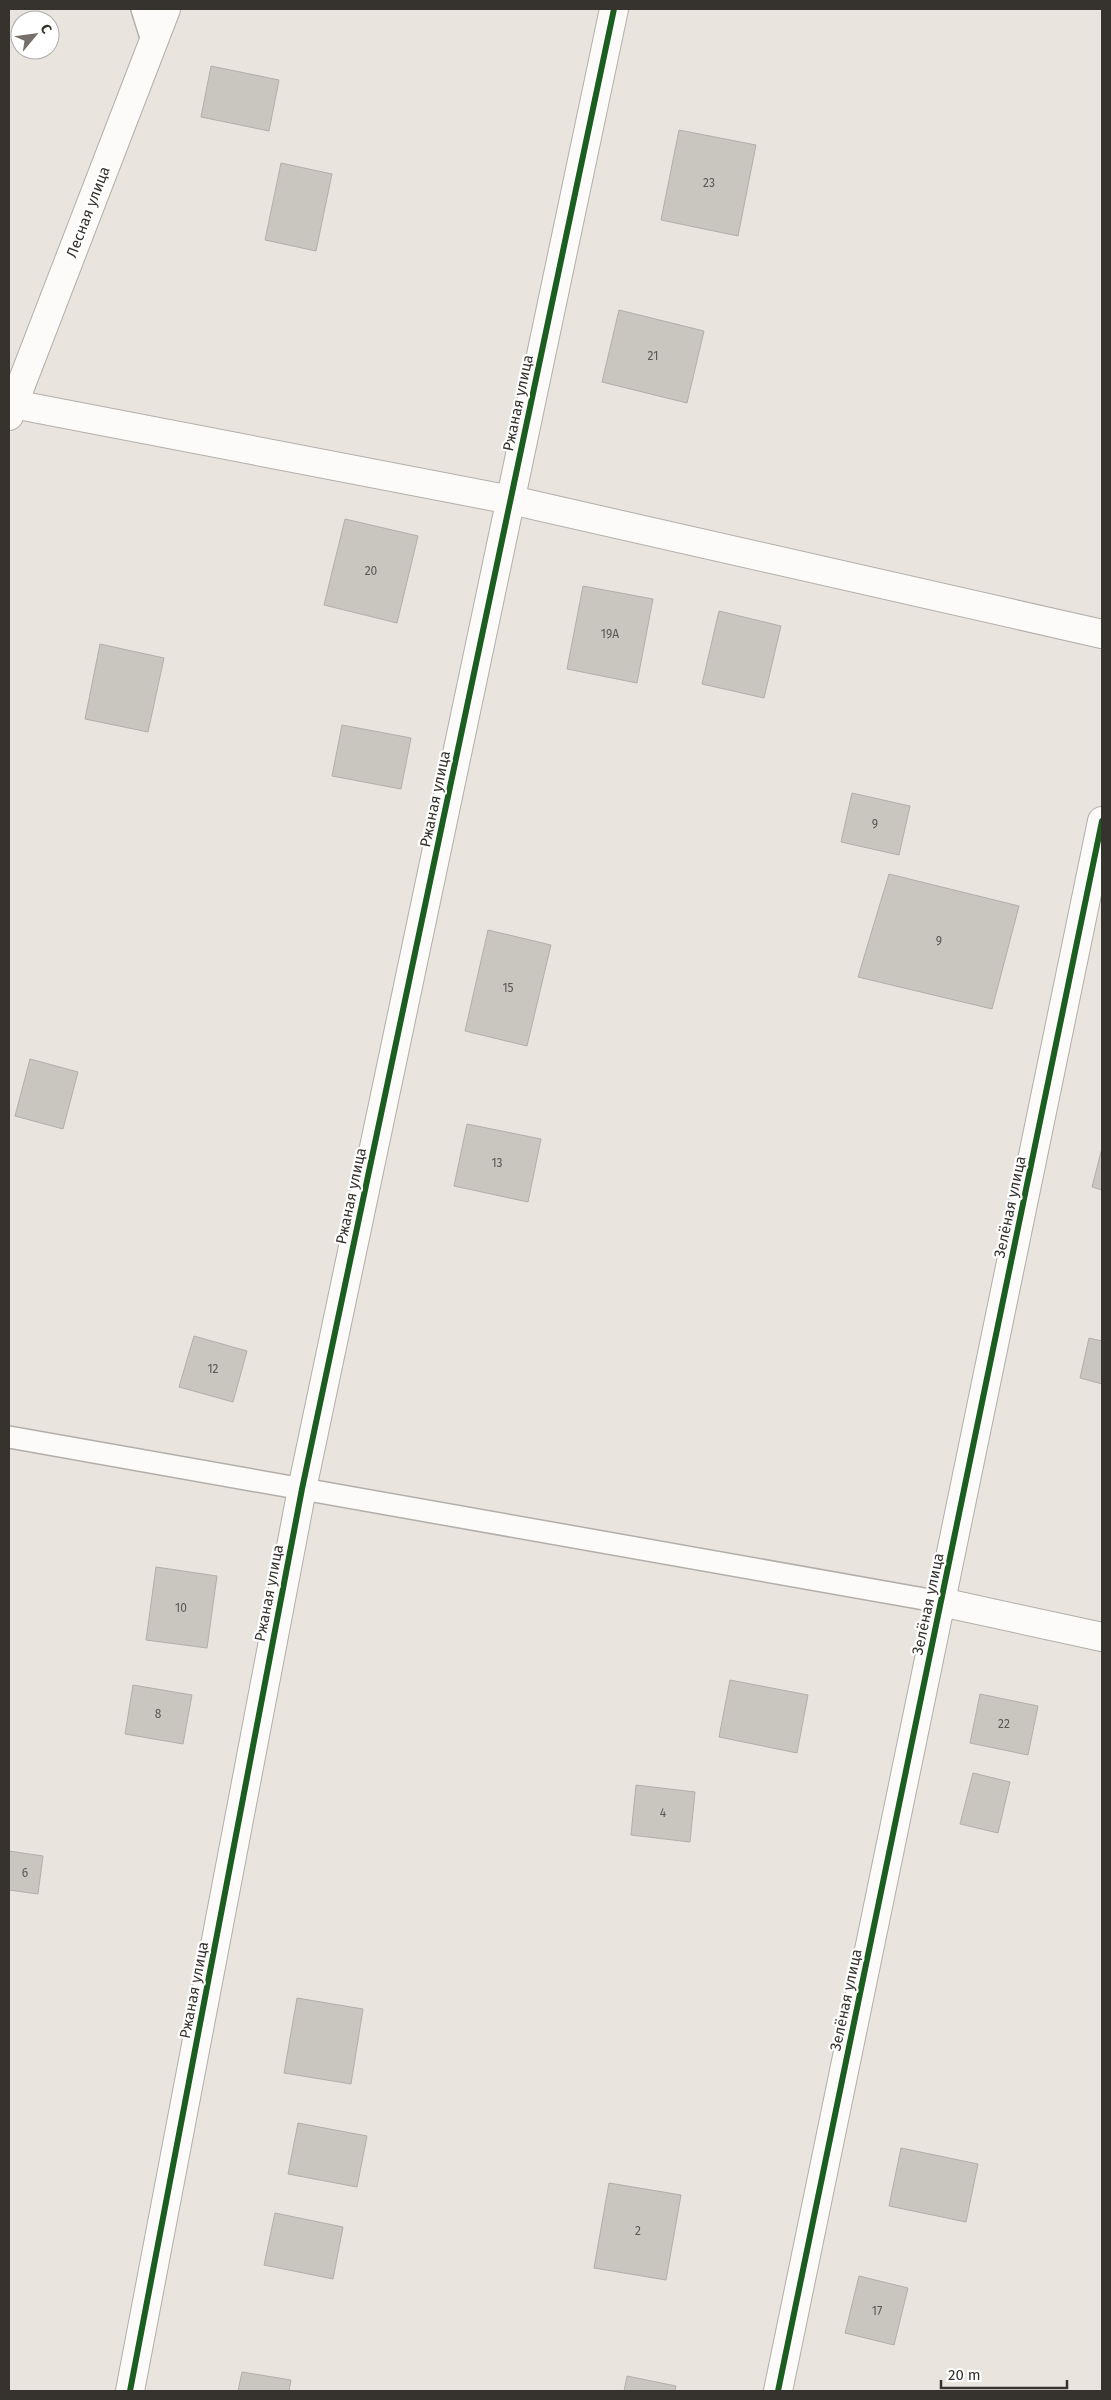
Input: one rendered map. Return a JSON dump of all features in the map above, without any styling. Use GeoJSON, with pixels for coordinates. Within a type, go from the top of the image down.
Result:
{"type":"FeatureCollection","features":[{"type":"Feature","properties":{"kind":"street","name":"Лесная улица"},"geometry":{"type":"LineString","coordinates":[[11,410],[166,9]]}},
{"type":"Feature","properties":{"kind":"street","name":"Ржаная улица"},"geometry":{"type":"LineString","coordinates":[[130,2391],[302,1489],[614,9]]}},
{"type":"Feature","properties":{"kind":"street"},"geometry":{"type":"LineString","coordinates":[[11,410],[511,500],[1102,634]]}},
{"type":"Feature","properties":{"kind":"street","name":"Зелёная улица"},"geometry":{"type":"LineString","coordinates":[[778,2391],[1102,821]]}},
{"type":"Feature","properties":{"kind":"street"},"geometry":{"type":"LineString","coordinates":[[941,1602],[1102,1637]]}},
{"type":"Feature","properties":{"kind":"lane"},"geometry":{"type":"LineString","coordinates":[[142,9],[153,44]]}},
{"type":"Feature","properties":{"kind":"lane"},"geometry":{"type":"LineString","coordinates":[[9,1437],[941,1602]]}},
{"type":"Feature","properties":{"kind":"building"},"geometry":{"type":"Polygon","coordinates":[[[211,66],[279,80],[269,131],[201,117],[211,66]]]}},
{"type":"Feature","properties":{"kind":"building"},"geometry":{"type":"Polygon","coordinates":[[[679,130],[756,145],[738,236],[661,220],[679,130]]]}},
{"type":"Feature","properties":{"kind":"building"},"geometry":{"type":"Polygon","coordinates":[[[281,163],[332,174],[316,251],[265,240],[281,163]]]}},
{"type":"Feature","properties":{"kind":"building"},"geometry":{"type":"Polygon","coordinates":[[[619,310],[704,331],[687,403],[602,382],[619,310]]]}},
{"type":"Feature","properties":{"kind":"building"},"geometry":{"type":"Polygon","coordinates":[[[345,519],[418,536],[397,623],[324,605],[345,519]]]}},
{"type":"Feature","properties":{"kind":"building"},"geometry":{"type":"Polygon","coordinates":[[[583,586],[653,599],[637,683],[567,669],[583,586]]]}},
{"type":"Feature","properties":{"kind":"building"},"geometry":{"type":"Polygon","coordinates":[[[719,611],[781,626],[764,698],[702,684],[719,611]]]}},
{"type":"Feature","properties":{"kind":"building"},"geometry":{"type":"Polygon","coordinates":[[[100,644],[164,658],[148,732],[85,719],[100,644]]]}},
{"type":"Feature","properties":{"kind":"building"},"geometry":{"type":"Polygon","coordinates":[[[342,725],[411,738],[401,789],[332,776],[342,725]]]}},
{"type":"Feature","properties":{"kind":"building"},"geometry":{"type":"Polygon","coordinates":[[[852,793],[910,806],[899,855],[841,842],[852,793]]]}},
{"type":"Feature","properties":{"kind":"building"},"geometry":{"type":"Polygon","coordinates":[[[889,874],[1019,906],[992,1009],[858,977],[889,874]]]}},
{"type":"Feature","properties":{"kind":"building"},"geometry":{"type":"Polygon","coordinates":[[[488,930],[551,945],[527,1046],[465,1031],[488,930]]]}},
{"type":"Feature","properties":{"kind":"building"},"geometry":{"type":"Polygon","coordinates":[[[30,1059],[78,1072],[63,1129],[15,1116],[30,1059]]]}},
{"type":"Feature","properties":{"kind":"building"},"geometry":{"type":"Polygon","coordinates":[[[467,1124],[541,1139],[528,1202],[454,1186],[467,1124]]]}},
{"type":"Feature","properties":{"kind":"building"},"geometry":{"type":"Polygon","coordinates":[[[1102,1148],[1102,1190],[1092,1187],[1102,1148]]]}},
{"type":"Feature","properties":{"kind":"building"},"geometry":{"type":"Polygon","coordinates":[[[194,1336],[247,1351],[233,1402],[179,1387],[194,1336]]]}},
{"type":"Feature","properties":{"kind":"building"},"geometry":{"type":"Polygon","coordinates":[[[1089,1338],[1102,1341],[1102,1384],[1080,1378],[1089,1338]]]}},
{"type":"Feature","properties":{"kind":"building"},"geometry":{"type":"Polygon","coordinates":[[[156,1567],[217,1576],[207,1648],[146,1640],[156,1567]]]}},
{"type":"Feature","properties":{"kind":"building"},"geometry":{"type":"Polygon","coordinates":[[[730,1680],[808,1695],[797,1753],[719,1737],[730,1680]]]}},
{"type":"Feature","properties":{"kind":"building"},"geometry":{"type":"Polygon","coordinates":[[[133,1685],[192,1695],[183,1744],[125,1734],[133,1685]]]}},
{"type":"Feature","properties":{"kind":"building"},"geometry":{"type":"Polygon","coordinates":[[[980,1694],[1038,1706],[1028,1755],[970,1743],[980,1694]]]}},
{"type":"Feature","properties":{"kind":"building"},"geometry":{"type":"Polygon","coordinates":[[[973,1773],[1010,1782],[998,1833],[960,1824],[973,1773]]]}},
{"type":"Feature","properties":{"kind":"building"},"geometry":{"type":"Polygon","coordinates":[[[636,1785],[695,1792],[690,1842],[631,1835],[636,1785]]]}},
{"type":"Feature","properties":{"kind":"building"},"geometry":{"type":"Polygon","coordinates":[[[9,1851],[43,1856],[38,1894],[9,1890],[9,1851]]]}},
{"type":"Feature","properties":{"kind":"building"},"geometry":{"type":"Polygon","coordinates":[[[297,1998],[363,2009],[351,2084],[284,2073],[297,1998]]]}},
{"type":"Feature","properties":{"kind":"building"},"geometry":{"type":"Polygon","coordinates":[[[298,2123],[367,2136],[357,2187],[288,2174],[298,2123]]]}},
{"type":"Feature","properties":{"kind":"building"},"geometry":{"type":"Polygon","coordinates":[[[901,2148],[978,2164],[966,2222],[889,2206],[901,2148]]]}},
{"type":"Feature","properties":{"kind":"building"},"geometry":{"type":"Polygon","coordinates":[[[609,2183],[681,2195],[666,2280],[594,2268],[609,2183]]]}},
{"type":"Feature","properties":{"kind":"building"},"geometry":{"type":"Polygon","coordinates":[[[275,2213],[343,2227],[333,2279],[264,2265],[275,2213]]]}},
{"type":"Feature","properties":{"kind":"building"},"geometry":{"type":"Polygon","coordinates":[[[859,2276],[908,2288],[894,2345],[845,2333],[859,2276]]]}},
{"type":"Feature","properties":{"kind":"building"},"geometry":{"type":"Polygon","coordinates":[[[242,2372],[291,2380],[289,2391],[238,2391],[242,2372]]]}},
{"type":"Feature","properties":{"kind":"building"},"geometry":{"type":"Polygon","coordinates":[[[627,2376],[676,2386],[675,2391],[624,2391],[627,2376]]]}},
{"type":"Feature","properties":{"kind":"cycle path"},"geometry":{"type":"LineString","coordinates":[[130,2391],[302,1489],[614,9]]}},
{"type":"Feature","properties":{"kind":"cycle path"},"geometry":{"type":"LineString","coordinates":[[778,2391],[1102,821]]}}]}
